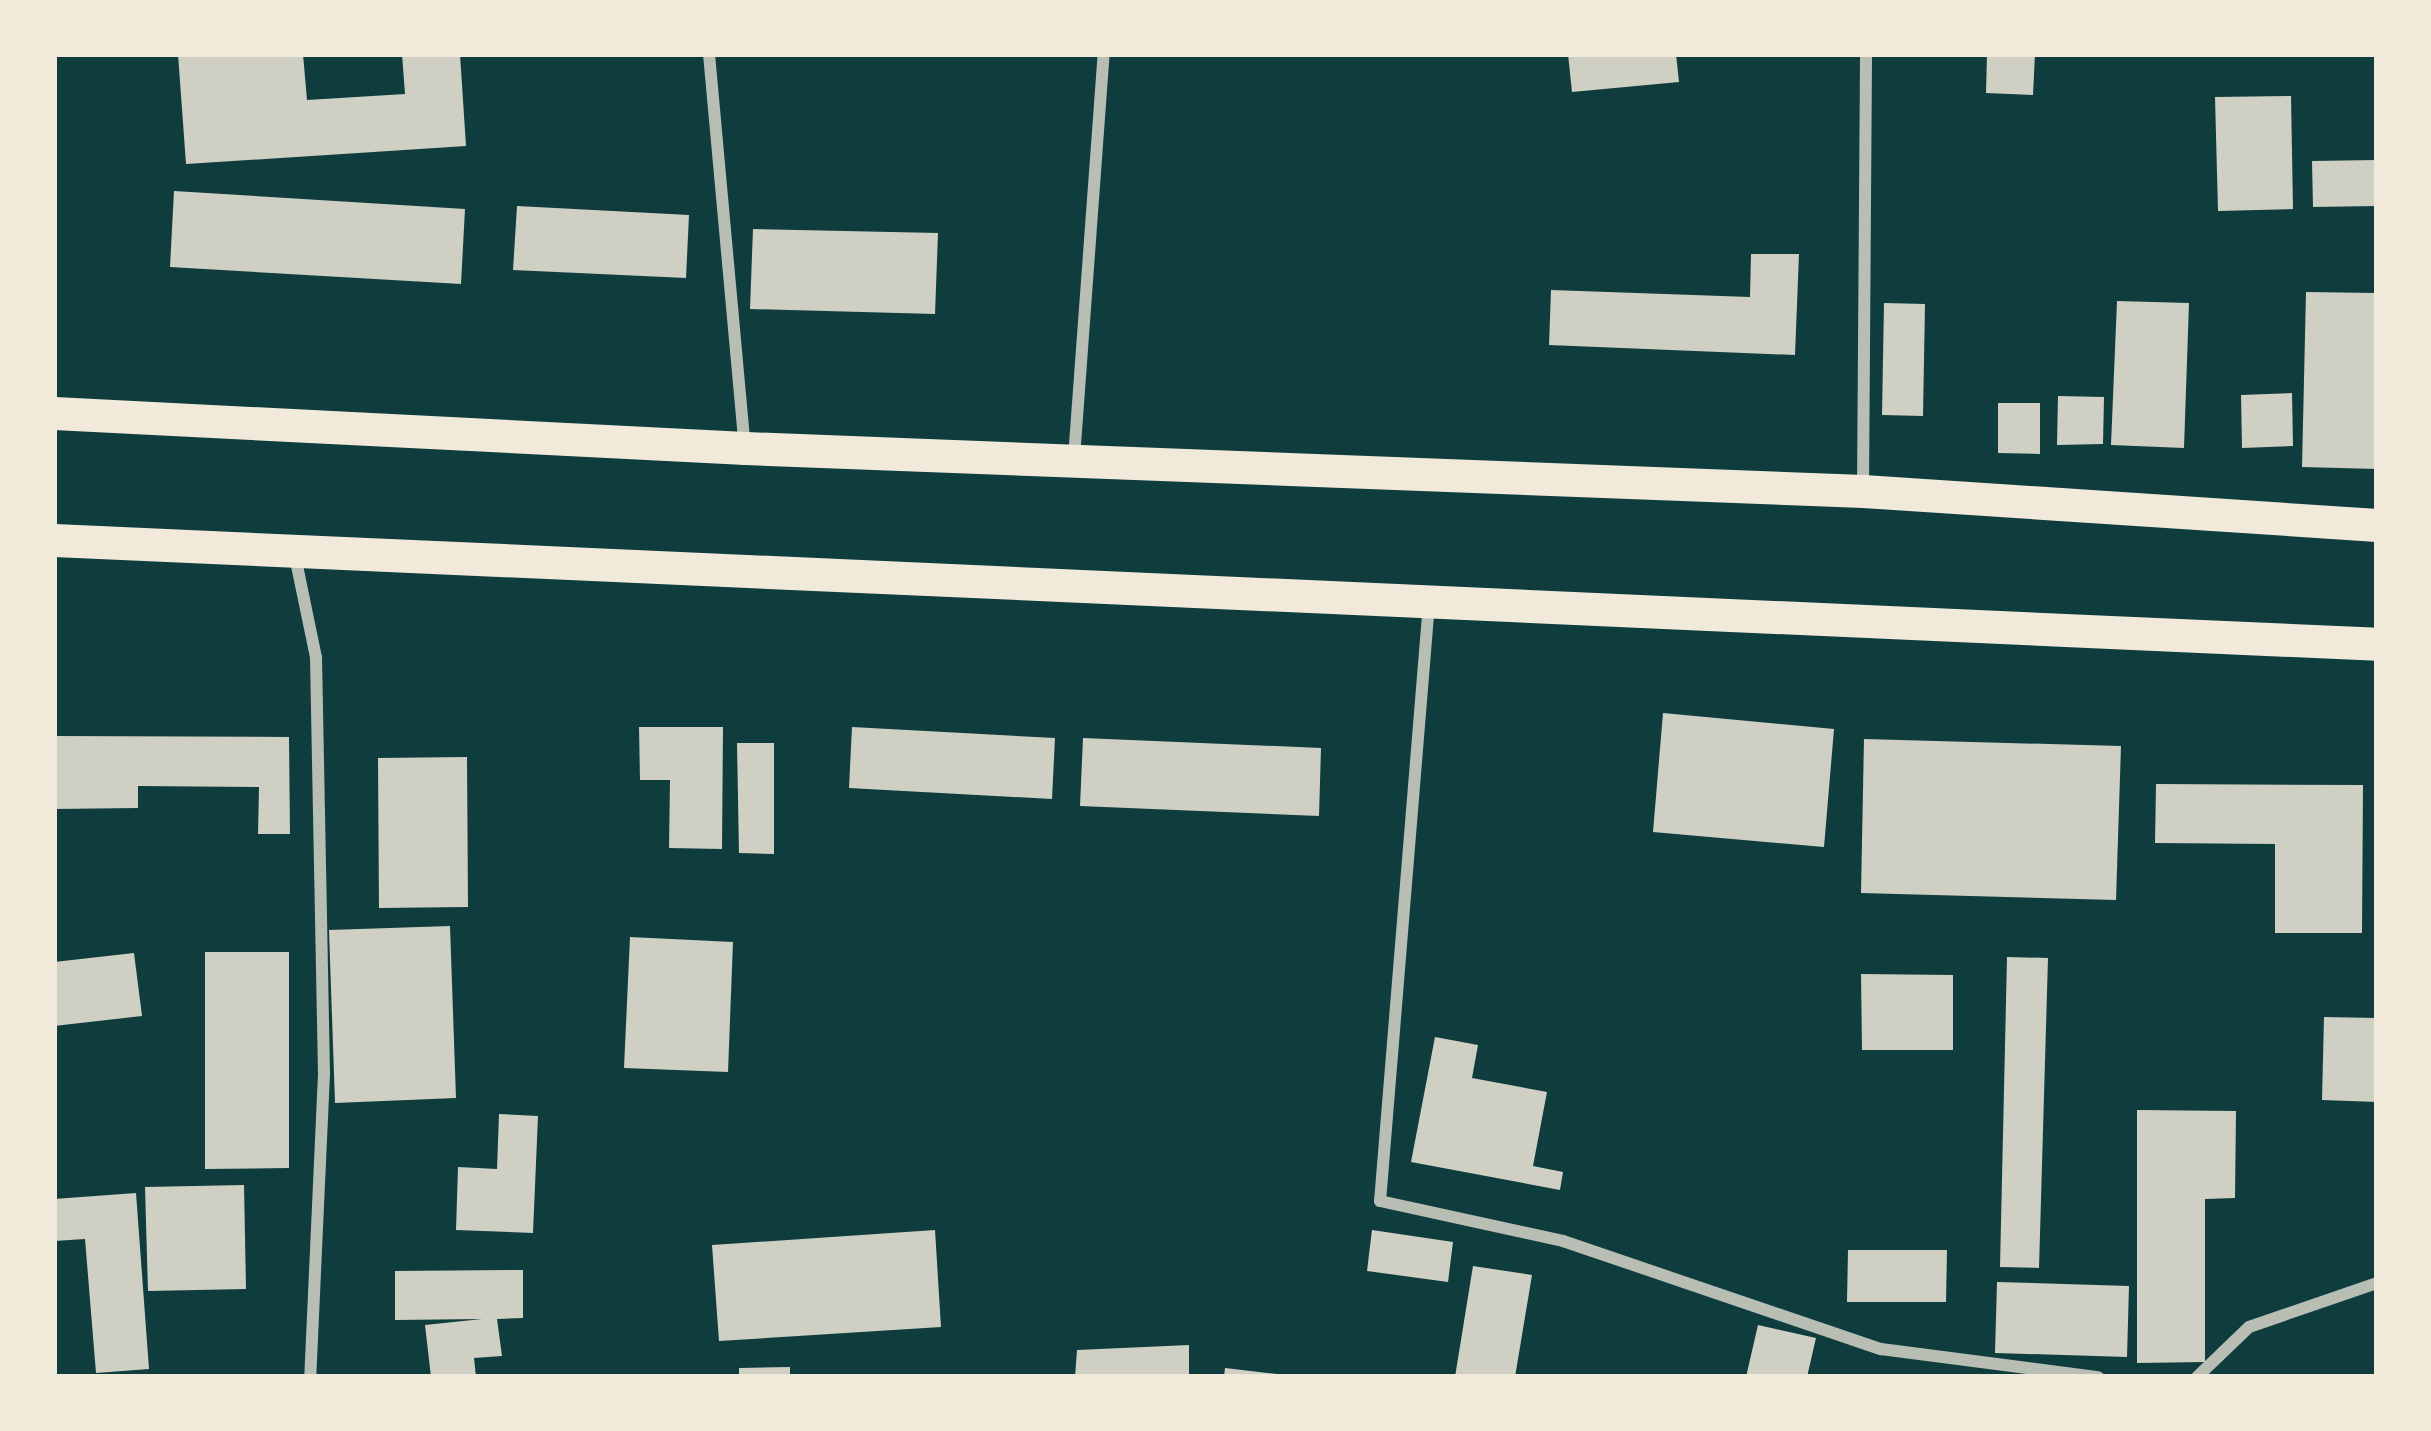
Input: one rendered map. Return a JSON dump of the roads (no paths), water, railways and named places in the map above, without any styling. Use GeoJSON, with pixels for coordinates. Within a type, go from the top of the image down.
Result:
{"type":"FeatureCollection","features":[{"type":"Feature","properties":{"kind":"highway"},"geometry":{"type":"LineString","coordinates":[[54,413],[745,448],[1863,490],[2377,525]]}},
{"type":"Feature","properties":{"kind":"highway"},"geometry":{"type":"LineString","coordinates":[[54,540],[295,555],[2377,644]]}},
{"type":"Feature","properties":{"kind":"street"},"geometry":{"type":"LineString","coordinates":[[709,54],[745,448]]}},
{"type":"Feature","properties":{"kind":"street"},"geometry":{"type":"LineString","coordinates":[[1074,458],[1104,54]]}},
{"type":"Feature","properties":{"kind":"street"},"geometry":{"type":"LineString","coordinates":[[1863,490],[1866,54]]}},
{"type":"Feature","properties":{"kind":"street"},"geometry":{"type":"LineString","coordinates":[[295,555],[316,657],[324,1050],[310,1377]]}},
{"type":"Feature","properties":{"kind":"street"},"geometry":{"type":"LineString","coordinates":[[1429,603],[1380,1201],[1563,1241],[1881,1349],[2098,1377]]}},
{"type":"Feature","properties":{"kind":"street"},"geometry":{"type":"LineString","coordinates":[[2197,1377],[2249,1328],[2377,1283]]}}]}
